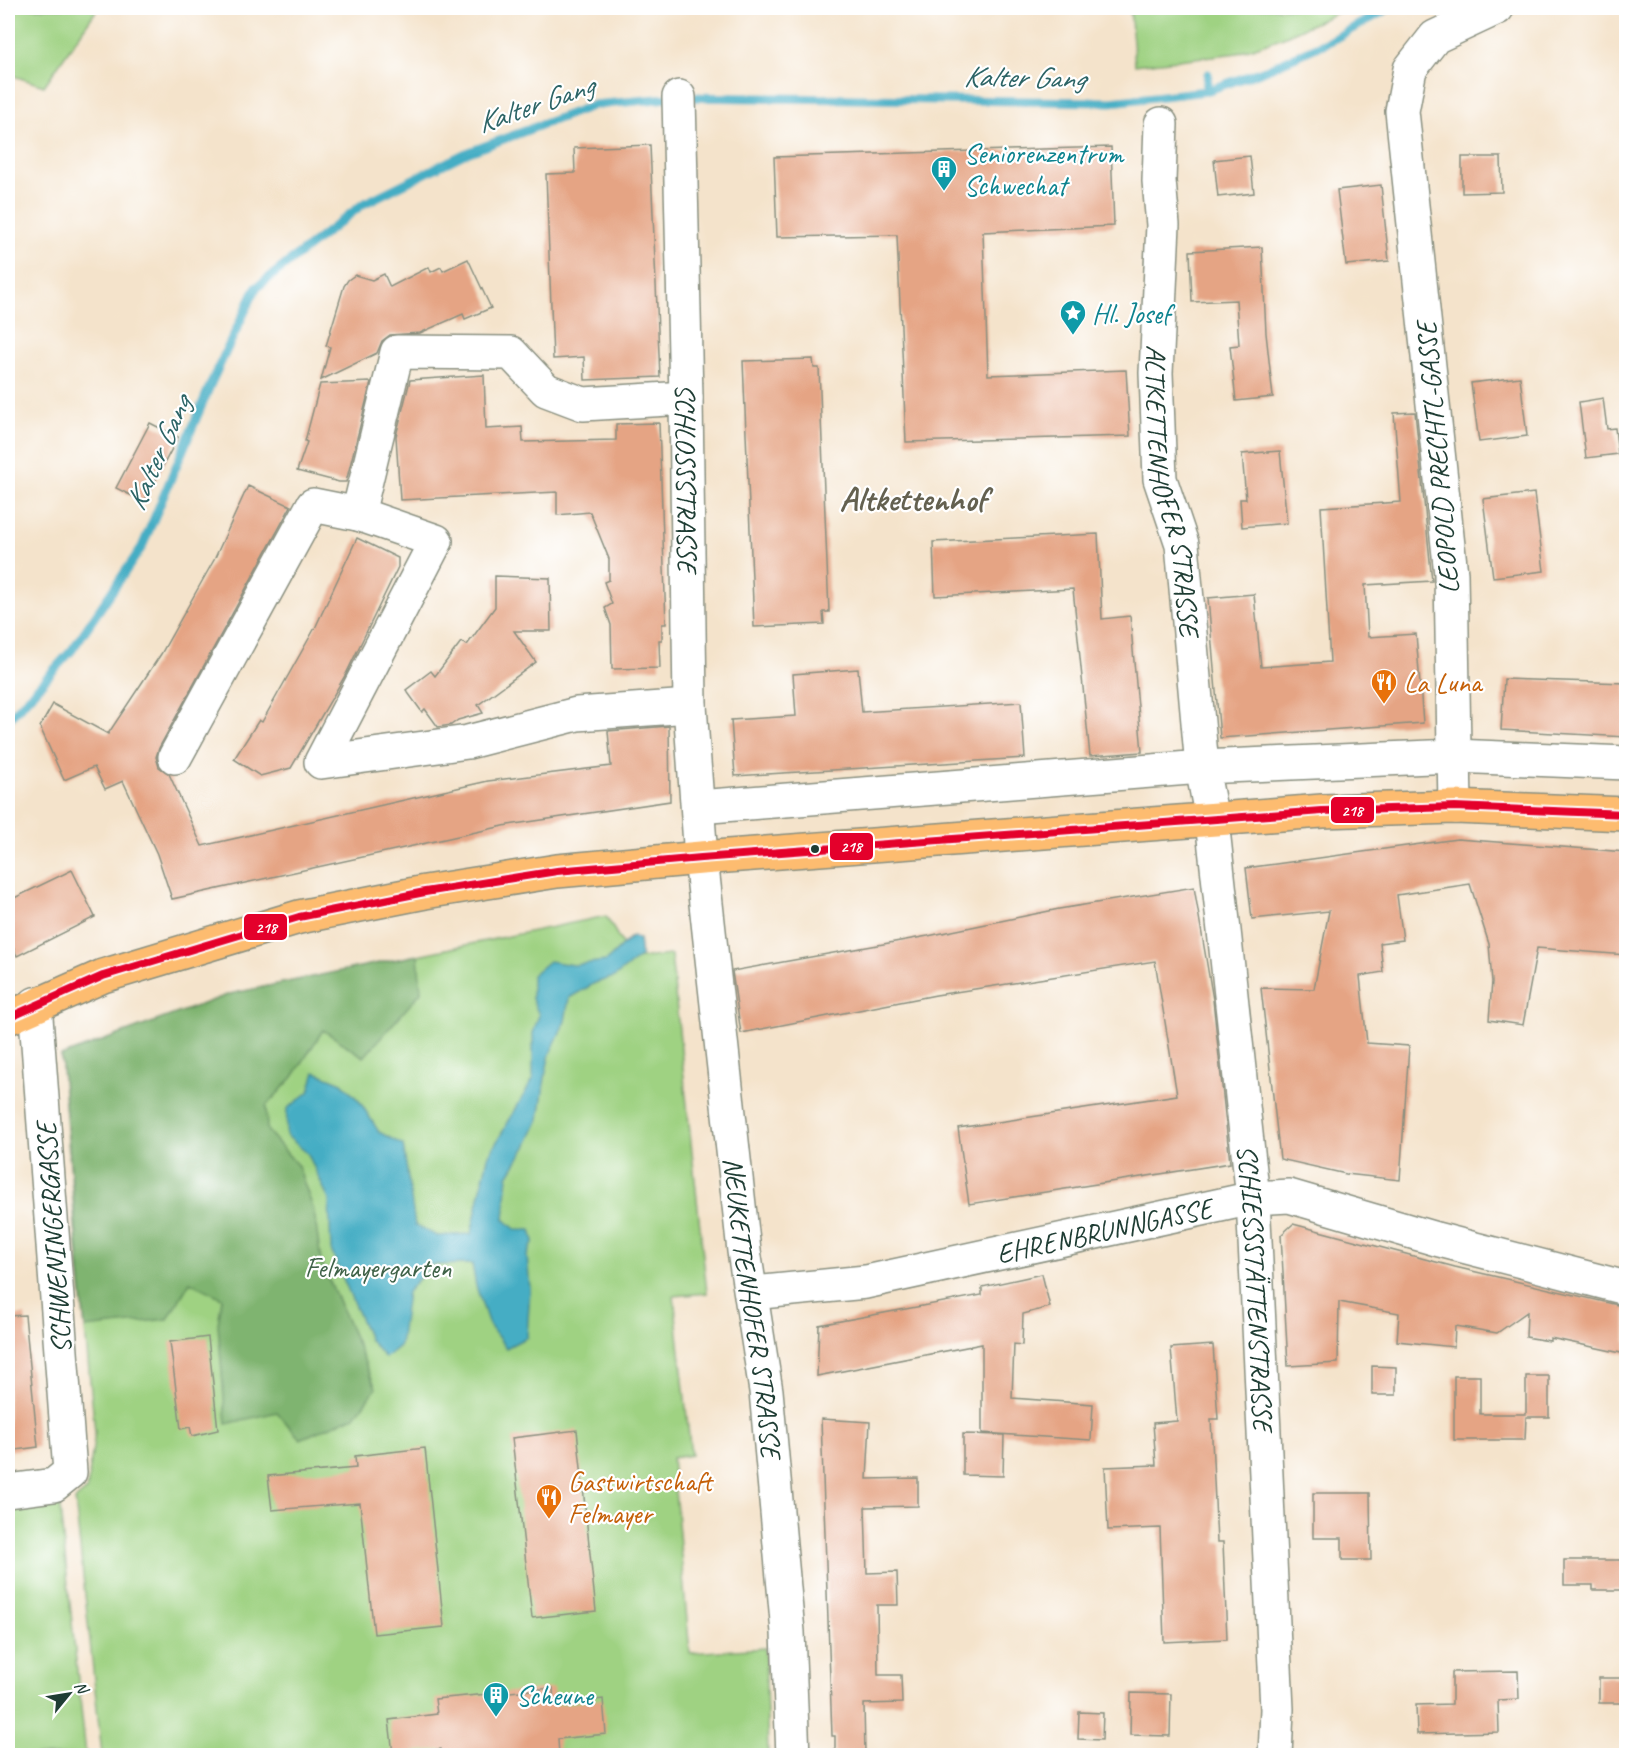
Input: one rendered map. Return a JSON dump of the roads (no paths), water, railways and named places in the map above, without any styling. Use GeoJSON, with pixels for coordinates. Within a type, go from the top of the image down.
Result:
{"type":"FeatureCollection","features":[{"type":"Feature","properties":{"kind":"main road"},"geometry":{"type":"LineString","coordinates":[[21,1011],[103,976],[300,917],[425,892],[556,871],[1322,811],[1455,807],[1626,814]]}},
{"type":"Feature","properties":{"kind":"street","name":"LEOPOLD PRECHTL-GASSE"},"geometry":{"type":"LineString","coordinates":[[1455,807],[1451,574],[1402,111],[1410,69],[1435,37],[1497,8]]}},
{"type":"Feature","properties":{"kind":"street","name":"SCHLOSSSTRASSE"},"geometry":{"type":"LineString","coordinates":[[679,97],[690,706],[701,858]]}},
{"type":"Feature","properties":{"kind":"street","name":"ALTKETTENHOFER STRASSE"},"geometry":{"type":"LineString","coordinates":[[1161,124],[1160,181],[1163,225],[1156,373],[1160,479],[1182,544],[1202,767],[1212,820]]}},
{"type":"Feature","properties":{"kind":"street"},"geometry":{"type":"LineString","coordinates":[[358,514],[397,352],[511,353],[546,390],[583,404],[686,398]]}},
{"type":"Feature","properties":{"kind":"street"},"geometry":{"type":"LineString","coordinates":[[175,757],[313,505],[358,514],[436,541],[321,762],[468,742],[577,714],[690,706]]}},
{"type":"Feature","properties":{"kind":"street"},"geometry":{"type":"LineString","coordinates":[[698,807],[1202,767],[1454,756],[1626,763]]}},
{"type":"Feature","properties":{"kind":"street","name":"SCHIESSSTÄTTENSTRASSE"},"geometry":{"type":"LineString","coordinates":[[1212,820],[1253,1198],[1277,1709],[1275,1755]]}},
{"type":"Feature","properties":{"kind":"street","name":"NEUKETTENHOFER STRASSE"},"geometry":{"type":"LineString","coordinates":[[701,858],[744,1251],[766,1391],[788,1632],[793,1755]]}},
{"type":"Feature","properties":{"kind":"street","name":"SCHWENINGERGASSE"},"geometry":{"type":"LineString","coordinates":[[8,1491],[54,1485],[70,1472],[21,1011]]}},
{"type":"Feature","properties":{"kind":"street","name":"EHRENBRUNNGASSE"},"geometry":{"type":"LineString","coordinates":[[752,1293],[866,1282],[1253,1198],[1289,1196],[1436,1239],[1626,1288]]}},
{"type":"Feature","properties":{"kind":"water"},"geometry":{"type":"Polygon","coordinates":[[[632,936],[639,939],[641,956],[614,977],[595,983],[569,998],[565,1021],[550,1054],[539,1119],[526,1147],[508,1176],[504,1219],[516,1230],[531,1230],[534,1241],[527,1256],[530,1288],[527,1337],[506,1348],[489,1325],[476,1286],[472,1264],[431,1265],[407,1292],[400,1345],[385,1358],[369,1339],[331,1250],[329,1200],[308,1154],[286,1135],[287,1109],[309,1092],[315,1072],[342,1083],[360,1102],[379,1132],[403,1145],[415,1225],[437,1236],[471,1234],[488,1157],[533,1079],[533,1033],[539,1015],[532,999],[532,975],[549,961],[573,965],[606,961],[632,936]]]}},
{"type":"Feature","properties":{"kind":"waterway","name":"Kalter Gang"},"geometry":{"type":"LineString","coordinates":[[8,720],[72,650],[142,547],[212,381],[256,288],[363,204],[464,154],[594,105],[679,97],[1111,102],[1206,91],[1263,71],[1330,41],[1389,8]]}},
{"type":"Feature","properties":{"kind":"waterway"},"geometry":{"type":"LineString","coordinates":[[1206,91],[1208,74]]}},
{"type":"Feature","properties":{"kind":"place","name":"Seniorenzentrum Schwechat"},"geometry":{"type":"Point","coordinates":[944,192]}},
{"type":"Feature","properties":{"kind":"place","name":"Hl. Josef"},"geometry":{"type":"Point","coordinates":[1073,336]}},
{"type":"Feature","properties":{"kind":"place","name":"La Luna"},"geometry":{"type":"Point","coordinates":[1384,705]}},
{"type":"Feature","properties":{"kind":"place","name":"Gastwirtschaft Felmayer"},"geometry":{"type":"Point","coordinates":[549,1520]}},
{"type":"Feature","properties":{"kind":"place","name":"Scheune"},"geometry":{"type":"Point","coordinates":[496,1718]}},
{"type":"Feature","properties":{"kind":"district","name":"Altkettenhof"},"geometry":{"type":"Point","coordinates":[913,498]}},
{"type":"Feature","properties":{"kind":"park label","name":"Felmayergarten"},"geometry":{"type":"Point","coordinates":[378,1267]}}]}
